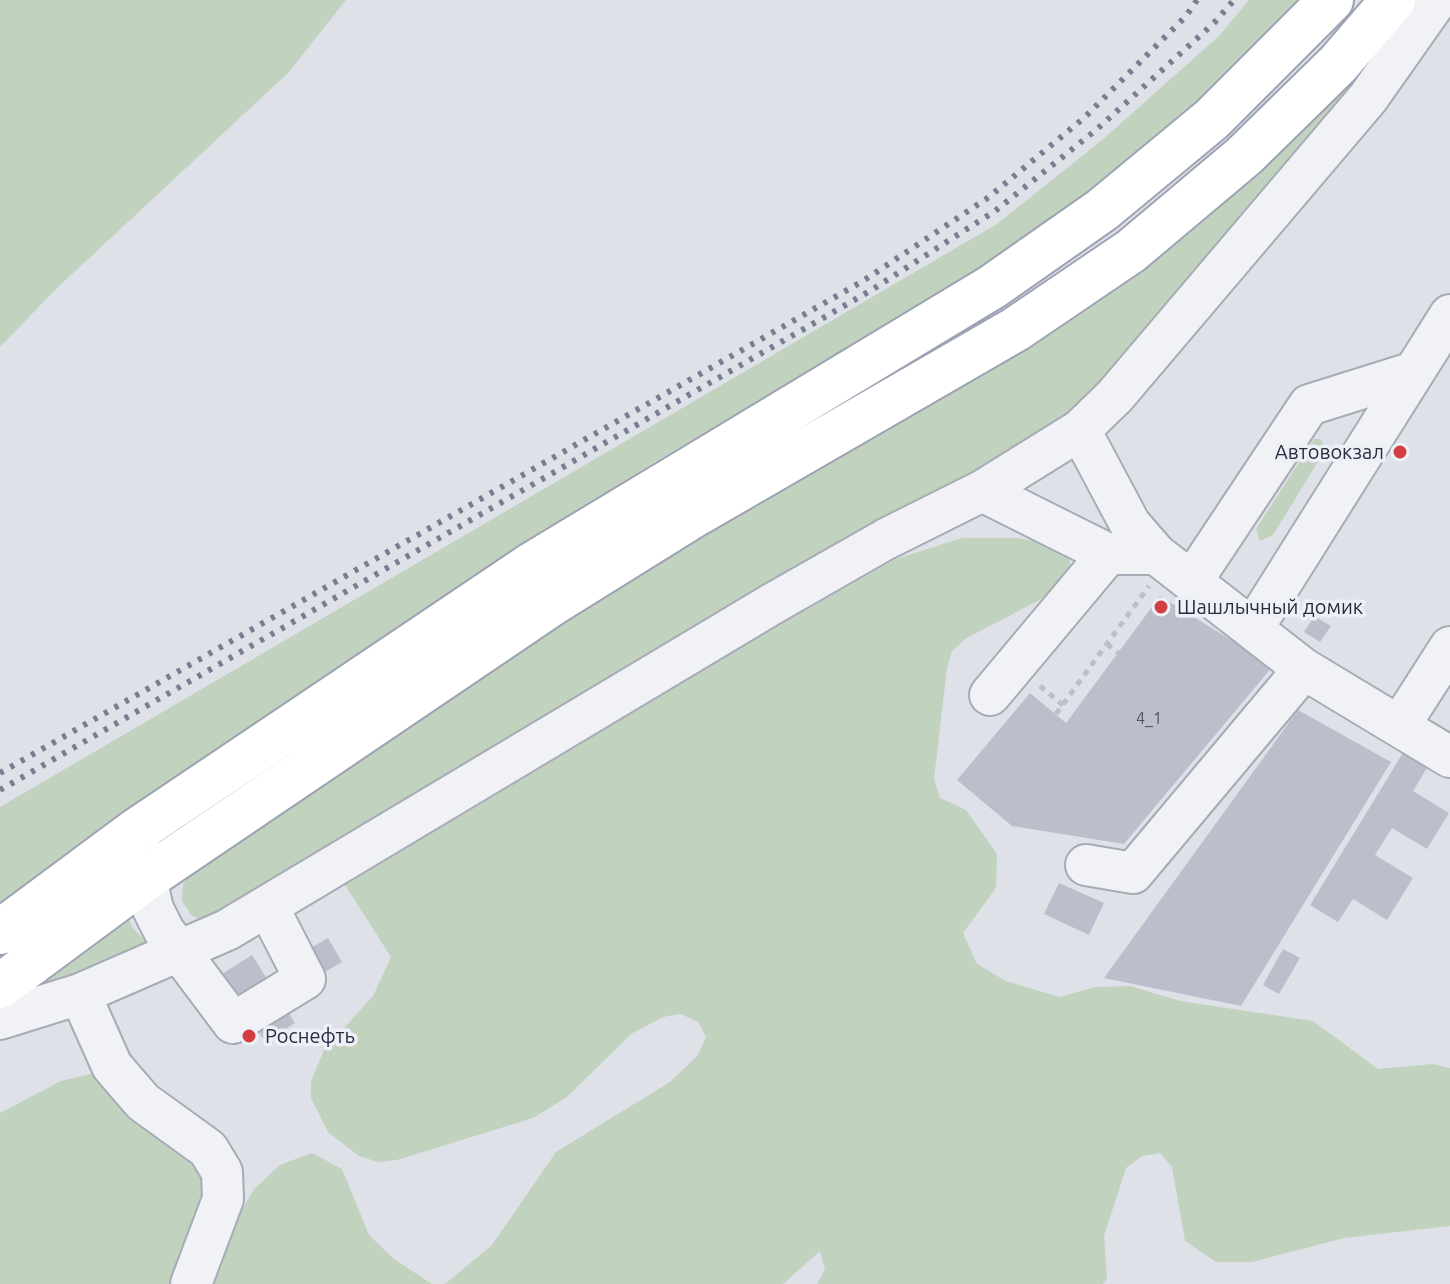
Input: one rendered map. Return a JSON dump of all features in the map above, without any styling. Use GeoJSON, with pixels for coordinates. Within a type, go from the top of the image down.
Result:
{"type":"FeatureCollection","features":[{"type":"Feature","properties":{"kind":"main road"},"geometry":{"type":"LineString","coordinates":[[0,932],[136,831],[546,555],[992,287],[1102,210],[1212,119],[1331,0]]}},
{"type":"Feature","properties":{"kind":"main road"},"geometry":{"type":"LineString","coordinates":[[0,986],[146,878],[554,602],[689,518],[1016,329],[1131,251],[1244,156],[1338,64],[1393,0]]}},
{"type":"Feature","properties":{"kind":"lane"},"geometry":{"type":"LineString","coordinates":[[0,1019],[80,994],[179,953],[268,907],[772,604],[886,539],[982,491],[1080,430],[1115,396],[1368,98],[1437,0]]}},
{"type":"Feature","properties":{"kind":"lane"},"geometry":{"type":"LineString","coordinates":[[1253,628],[1450,315]]}},
{"type":"Feature","properties":{"kind":"lane"},"geometry":{"type":"LineString","coordinates":[[1192,581],[1309,405],[1414,372]]}},
{"type":"Feature","properties":{"kind":"lane"},"geometry":{"type":"LineString","coordinates":[[1080,430],[1152,570]]}},
{"type":"Feature","properties":{"kind":"lane"},"geometry":{"type":"LineString","coordinates":[[982,491],[1108,554],[1192,581],[1304,669],[1450,757]]}},
{"type":"Feature","properties":{"kind":"lane"},"geometry":{"type":"LineString","coordinates":[[990,695],[1108,554]]}},
{"type":"Feature","properties":{"kind":"lane"},"geometry":{"type":"LineString","coordinates":[[1400,725],[1450,647]]}},
{"type":"Feature","properties":{"kind":"lane"},"geometry":{"type":"LineString","coordinates":[[1086,865],[1133,873],[1233,776],[1304,669]]}},
{"type":"Feature","properties":{"kind":"lane"},"geometry":{"type":"LineString","coordinates":[[136,831],[153,909],[179,953],[233,1023],[305,979],[268,907]]}},
{"type":"Feature","properties":{"kind":"lane"},"geometry":{"type":"LineString","coordinates":[[80,994],[112,1066],[143,1102],[208,1149],[222,1172],[223,1199],[191,1284]]}},
{"type":"Feature","properties":{"kind":"path"},"geometry":{"type":"LineString","coordinates":[[1056,714],[1107,644],[1152,570]]}},
{"type":"Feature","properties":{"kind":"path"},"geometry":{"type":"LineString","coordinates":[[1107,644],[1118,653]]}},
{"type":"Feature","properties":{"kind":"path"},"geometry":{"type":"LineString","coordinates":[[1032,680],[1063,705]]}},
{"type":"Feature","properties":{"kind":"green space"},"geometry":{"type":"Polygon","coordinates":[[[0,0],[346,0],[288,73],[57,288],[0,347],[0,0]]]}},
{"type":"Feature","properties":{"kind":"green space"},"geometry":{"type":"Polygon","coordinates":[[[1249,0],[1305,0],[1260,49],[1106,180],[986,269],[656,461],[521,546],[0,913],[0,807],[997,224],[1101,141],[1219,36],[1249,0]]]}},
{"type":"Feature","properties":{"kind":"green space"},"geometry":{"type":"Polygon","coordinates":[[[1425,0],[1137,345],[1073,413],[990,468],[206,922],[192,916],[182,901],[183,884],[192,871],[576,607],[885,423],[1425,0]]]}},
{"type":"Feature","properties":{"kind":"green space"},"geometry":{"type":"Polygon","coordinates":[[[1314,439],[1320,439],[1324,452],[1273,535],[1260,541],[1256,529],[1314,439]]]}},
{"type":"Feature","properties":{"kind":"green space"},"geometry":{"type":"Polygon","coordinates":[[[962,538],[1018,538],[1053,545],[1067,555],[1073,571],[1047,596],[965,639],[952,651],[947,668],[934,779],[940,798],[966,810],[997,854],[996,888],[963,933],[977,964],[1006,981],[1059,997],[1096,987],[1130,986],[1180,1001],[1313,1021],[1378,1069],[1432,1064],[1450,1068],[1450,1226],[1344,1238],[1252,1262],[1216,1262],[1185,1241],[1172,1167],[1160,1153],[1142,1156],[1126,1168],[1104,1236],[1107,1278],[1103,1284],[817,1284],[825,1269],[820,1251],[783,1284],[445,1284],[492,1245],[556,1152],[670,1082],[698,1055],[706,1037],[698,1022],[681,1014],[663,1017],[631,1034],[567,1097],[533,1118],[397,1160],[378,1162],[359,1156],[328,1132],[311,1098],[311,1081],[324,1050],[373,996],[391,957],[345,885],[788,620],[896,559],[962,538]]]}},
{"type":"Feature","properties":{"kind":"green space"},"geometry":{"type":"Polygon","coordinates":[[[127,914],[132,927],[149,945],[19,999],[127,914]]]}},
{"type":"Feature","properties":{"kind":"green space"},"geometry":{"type":"Polygon","coordinates":[[[95,1073],[156,1137],[196,1160],[206,1193],[204,1212],[169,1284],[0,1284],[0,1113],[61,1081],[95,1073]]]}},
{"type":"Feature","properties":{"kind":"green space"},"geometry":{"type":"Polygon","coordinates":[[[312,1153],[342,1169],[369,1235],[394,1259],[432,1284],[207,1284],[225,1239],[254,1189],[280,1165],[312,1153]]]}},
{"type":"Feature","properties":{"kind":"building"},"geometry":{"type":"Polygon","coordinates":[[[1160,596],[1273,666],[1124,844],[1012,826],[957,780],[1030,693],[1066,723],[1160,596]]]}},
{"type":"Feature","properties":{"kind":"building"},"geometry":{"type":"Polygon","coordinates":[[[1314,616],[1331,626],[1320,642],[1304,632],[1314,616]]]}},
{"type":"Feature","properties":{"kind":"building"},"geometry":{"type":"Polygon","coordinates":[[[1298,710],[1391,762],[1241,1006],[1104,978],[1298,710]]]}},
{"type":"Feature","properties":{"kind":"building"},"geometry":{"type":"Polygon","coordinates":[[[1406,748],[1430,763],[1413,791],[1449,813],[1427,849],[1392,828],[1375,855],[1413,878],[1387,920],[1353,899],[1338,922],[1310,905],[1406,748]]]}},
{"type":"Feature","properties":{"kind":"building"},"geometry":{"type":"Polygon","coordinates":[[[1059,883],[1104,903],[1089,935],[1044,914],[1059,883]]]}},
{"type":"Feature","properties":{"kind":"building"},"geometry":{"type":"Polygon","coordinates":[[[328,938],[342,962],[323,973],[309,949],[328,938]]]}},
{"type":"Feature","properties":{"kind":"building"},"geometry":{"type":"Polygon","coordinates":[[[1283,949],[1300,958],[1279,994],[1263,985],[1283,949]]]}},
{"type":"Feature","properties":{"kind":"building"},"geometry":{"type":"Polygon","coordinates":[[[252,955],[295,1023],[265,1042],[222,974],[252,955]]]}},
{"type":"Feature","properties":{"kind":"railway"},"geometry":{"type":"LineString","coordinates":[[0,773],[863,281],[989,197],[1085,117],[1186,16],[1197,0]]}},
{"type":"Feature","properties":{"kind":"railway"},"geometry":{"type":"LineString","coordinates":[[0,790],[870,291],[995,211],[1096,130],[1214,23],[1234,0]]}},
{"type":"Feature","properties":{"kind":"place","name":"Автовокзал"},"geometry":{"type":"Point","coordinates":[1400,452]}},
{"type":"Feature","properties":{"kind":"place","name":"Шашлычный домик"},"geometry":{"type":"Point","coordinates":[1161,607]}},
{"type":"Feature","properties":{"kind":"place","name":"Роснефть"},"geometry":{"type":"Point","coordinates":[249,1036]}}]}
